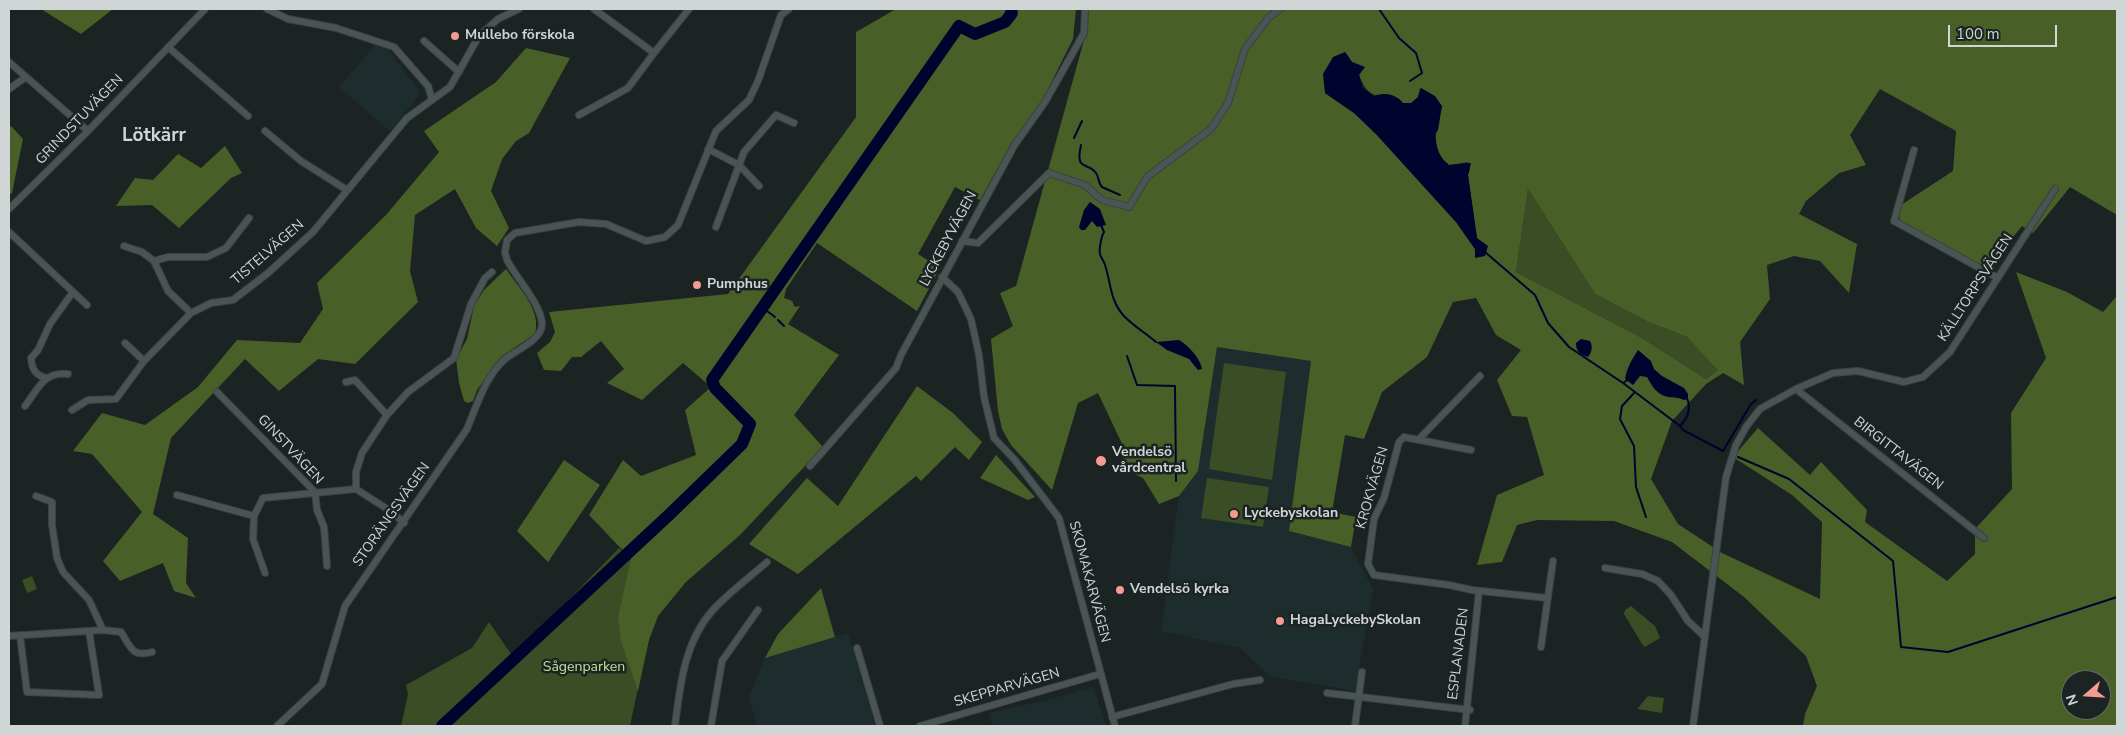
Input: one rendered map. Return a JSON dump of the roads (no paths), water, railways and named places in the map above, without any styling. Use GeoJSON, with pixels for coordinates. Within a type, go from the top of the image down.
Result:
{"type":"FeatureCollection","features":[{"type":"Feature","properties":{"kind":"street","name":"GRINDSTUVÄGEN"},"geometry":{"type":"LineString","coordinates":[[9,209],[88,131],[205,9]]}},
{"type":"Feature","properties":{"kind":"street"},"geometry":{"type":"LineString","coordinates":[[267,9],[288,19],[336,28],[394,47],[428,86],[432,99]]}},
{"type":"Feature","properties":{"kind":"street","name":"TISTELVÄGEN"},"geometry":{"type":"LineString","coordinates":[[72,410],[88,400],[116,399],[144,361],[191,313],[210,303],[233,300],[268,273],[313,232],[406,118],[450,87],[478,36],[498,19],[519,9]]}},
{"type":"Feature","properties":{"kind":"street"},"geometry":{"type":"LineString","coordinates":[[594,9],[654,53]]}},
{"type":"Feature","properties":{"kind":"street"},"geometry":{"type":"LineString","coordinates":[[579,116],[628,88],[689,9]]}},
{"type":"Feature","properties":{"kind":"street"},"geometry":{"type":"LineString","coordinates":[[759,186],[739,164],[708,149],[716,131],[749,100],[758,81],[781,15],[789,9]]}},
{"type":"Feature","properties":{"kind":"street","name":"LYCKEBYVÄGEN"},"geometry":{"type":"LineString","coordinates":[[810,466],[896,368],[942,277],[1014,146],[1045,102],[1084,33],[1085,9]]}},
{"type":"Feature","properties":{"kind":"street"},"geometry":{"type":"LineString","coordinates":[[962,241],[978,243],[1049,173],[1085,185],[1102,200],[1129,207],[1147,177],[1211,129],[1228,103],[1245,49],[1268,18],[1280,9]]}},
{"type":"Feature","properties":{"kind":"street"},"geometry":{"type":"LineString","coordinates":[[424,41],[459,72]]}},
{"type":"Feature","properties":{"kind":"street"},"geometry":{"type":"LineString","coordinates":[[168,47],[248,116]]}},
{"type":"Feature","properties":{"kind":"street"},"geometry":{"type":"LineString","coordinates":[[9,62],[88,131]]}},
{"type":"Feature","properties":{"kind":"street"},"geometry":{"type":"LineString","coordinates":[[9,89],[26,77]]}},
{"type":"Feature","properties":{"kind":"street"},"geometry":{"type":"LineString","coordinates":[[716,228],[744,152],[776,115],[794,123]]}},
{"type":"Feature","properties":{"kind":"street"},"geometry":{"type":"LineString","coordinates":[[265,131],[301,161],[347,190]]}},
{"type":"Feature","properties":{"kind":"street","name":"STORÄNGSVÄGEN"},"geometry":{"type":"LineString","coordinates":[[277,726],[322,684],[345,606],[467,429],[480,396],[498,366],[514,352],[538,337],[542,326],[540,313],[507,260],[505,252],[507,240],[515,233],[579,222],[606,224],[646,241],[665,237],[678,225],[708,149]]}},
{"type":"Feature","properties":{"kind":"street"},"geometry":{"type":"LineString","coordinates":[[1914,150],[1894,221],[1998,278]]}},
{"type":"Feature","properties":{"kind":"street","name":"KÄLLTORPSVÄGEN"},"geometry":{"type":"LineString","coordinates":[[1693,726],[1726,477],[1736,445],[1746,427],[1760,408],[1796,389],[1833,373],[1858,371],[1904,382],[1923,377],[1950,352],[2055,189]]}},
{"type":"Feature","properties":{"kind":"street"},"geometry":{"type":"LineString","coordinates":[[154,261],[168,257],[206,257],[220,251],[226,248],[249,218]]}},
{"type":"Feature","properties":{"kind":"street"},"geometry":{"type":"LineString","coordinates":[[9,232],[87,305]]}},
{"type":"Feature","properties":{"kind":"street"},"geometry":{"type":"LineString","coordinates":[[124,246],[142,252],[154,261],[168,291],[191,313]]}},
{"type":"Feature","properties":{"kind":"street"},"geometry":{"type":"LineString","coordinates":[[356,489],[356,472],[362,453],[387,415],[408,392],[454,358],[470,304],[485,278],[492,272]]}},
{"type":"Feature","properties":{"kind":"street","name":"SKOMAKARVÄGEN"},"geometry":{"type":"LineString","coordinates":[[942,277],[958,292],[970,318],[979,355],[984,397],[994,438],[1014,459],[1058,518],[1114,726]]}},
{"type":"Feature","properties":{"kind":"street"},"geometry":{"type":"LineString","coordinates":[[46,378],[40,377],[34,371],[31,358],[38,350],[50,324],[73,292]]}},
{"type":"Feature","properties":{"kind":"street"},"geometry":{"type":"LineString","coordinates":[[125,343],[144,361]]}},
{"type":"Feature","properties":{"kind":"street"},"geometry":{"type":"LineString","coordinates":[[25,406],[46,378],[56,373],[68,374]]}},
{"type":"Feature","properties":{"kind":"street"},"geometry":{"type":"LineString","coordinates":[[1419,439],[1480,376]]}},
{"type":"Feature","properties":{"kind":"street"},"geometry":{"type":"LineString","coordinates":[[346,382],[355,380],[387,415]]}},
{"type":"Feature","properties":{"kind":"street","name":"BIRGITTAVÄGEN"},"geometry":{"type":"LineString","coordinates":[[1796,389],[1984,538]]}},
{"type":"Feature","properties":{"kind":"street","name":"GINSTVÄGEN"},"geometry":{"type":"LineString","coordinates":[[217,392],[315,492],[318,510],[324,527],[327,566]]}},
{"type":"Feature","properties":{"kind":"street","name":"KROKVÄGEN"},"geometry":{"type":"LineString","coordinates":[[1471,450],[1404,437],[1399,442],[1384,498],[1374,518],[1368,564],[1374,575],[1480,591]]}},
{"type":"Feature","properties":{"kind":"street"},"geometry":{"type":"LineString","coordinates":[[265,574],[253,539],[254,516],[263,498],[356,489],[392,512],[404,523]]}},
{"type":"Feature","properties":{"kind":"street"},"geometry":{"type":"LineString","coordinates":[[177,495],[254,516]]}},
{"type":"Feature","properties":{"kind":"street"},"geometry":{"type":"LineString","coordinates":[[36,496],[52,502],[52,524],[60,565],[63,572],[89,600],[103,630]]}},
{"type":"Feature","properties":{"kind":"street"},"geometry":{"type":"LineString","coordinates":[[1542,647],[1553,561]]}},
{"type":"Feature","properties":{"kind":"street"},"geometry":{"type":"LineString","coordinates":[[675,726],[685,662],[695,636],[712,611],[767,562]]}},
{"type":"Feature","properties":{"kind":"street"},"geometry":{"type":"LineString","coordinates":[[1605,568],[1642,574],[1658,581],[1671,595],[1688,620],[1704,636]]}},
{"type":"Feature","properties":{"kind":"street","name":"ESPLANADEN"},"geometry":{"type":"LineString","coordinates":[[1465,726],[1480,591],[1547,598]]}},
{"type":"Feature","properties":{"kind":"street"},"geometry":{"type":"LineString","coordinates":[[711,726],[722,661],[758,610]]}},
{"type":"Feature","properties":{"kind":"street"},"geometry":{"type":"LineString","coordinates":[[9,636],[103,630],[121,632],[134,652],[141,656],[152,652]]}},
{"type":"Feature","properties":{"kind":"street"},"geometry":{"type":"LineString","coordinates":[[20,636],[28,692],[99,694],[89,631]]}},
{"type":"Feature","properties":{"kind":"street"},"geometry":{"type":"LineString","coordinates":[[857,648],[880,726]]}},
{"type":"Feature","properties":{"kind":"street"},"geometry":{"type":"LineString","coordinates":[[1355,726],[1362,672]]}},
{"type":"Feature","properties":{"kind":"street","name":"SKEPPARVÄGEN"},"geometry":{"type":"LineString","coordinates":[[920,726],[1100,674]]}},
{"type":"Feature","properties":{"kind":"street"},"geometry":{"type":"LineString","coordinates":[[1112,716],[1233,684],[1260,680]]}},
{"type":"Feature","properties":{"kind":"street"},"geometry":{"type":"LineString","coordinates":[[1327,693],[1468,710]]}},
{"type":"Feature","properties":{"kind":"water"},"geometry":{"type":"Polygon","coordinates":[[[1345,52],[1352,62],[1365,67],[1359,75],[1363,88],[1374,96],[1390,95],[1403,103],[1411,103],[1418,97],[1421,88],[1435,96],[1442,106],[1438,130],[1435,134],[1437,147],[1442,158],[1449,165],[1471,163],[1468,175],[1477,238],[1488,246],[1485,256],[1475,258],[1475,249],[1456,222],[1376,134],[1354,113],[1325,93],[1323,74],[1333,57],[1345,52]]]}},
{"type":"Feature","properties":{"kind":"water"},"geometry":{"type":"Polygon","coordinates":[[[1090,202],[1100,209],[1106,225],[1097,227],[1092,221],[1085,230],[1081,230],[1079,227],[1084,210],[1090,202]]]}},
{"type":"Feature","properties":{"kind":"water"},"geometry":{"type":"Polygon","coordinates":[[[1581,339],[1591,343],[1592,349],[1588,357],[1581,354],[1577,349],[1576,343],[1581,339]]]}},
{"type":"Feature","properties":{"kind":"water"},"geometry":{"type":"Polygon","coordinates":[[[1179,340],[1194,353],[1202,369],[1198,370],[1189,359],[1167,350],[1156,342],[1179,340]]]}},
{"type":"Feature","properties":{"kind":"water"},"geometry":{"type":"Polygon","coordinates":[[[1638,350],[1651,361],[1654,369],[1662,376],[1684,388],[1688,394],[1688,399],[1684,400],[1660,394],[1647,377],[1640,376],[1633,385],[1625,379],[1630,364],[1638,350]]]}},
{"type":"Feature","properties":{"kind":"waterway"},"geometry":{"type":"LineString","coordinates":[[442,726],[671,513],[742,444],[750,424],[715,388],[712,380],[959,26],[975,34],[1005,22],[1012,13],[1011,9]]}},
{"type":"Feature","properties":{"kind":"waterway"},"geometry":{"type":"LineString","coordinates":[[1379,9],[1399,38],[1416,53],[1422,73],[1410,81]]}},
{"type":"Feature","properties":{"kind":"waterway"},"geometry":{"type":"LineString","coordinates":[[1074,138],[1082,121]]}},
{"type":"Feature","properties":{"kind":"waterway"},"geometry":{"type":"LineString","coordinates":[[1081,145],[1081,163],[1093,169],[1102,187],[1120,195]]}},
{"type":"Feature","properties":{"kind":"waterway"},"geometry":{"type":"LineString","coordinates":[[1101,225],[1104,232],[1100,243],[1100,254],[1116,303],[1127,319],[1156,342]]}},
{"type":"Feature","properties":{"kind":"waterway"},"geometry":{"type":"LineString","coordinates":[[1485,252],[1535,295],[1548,323],[1569,347],[1623,383],[1629,379]]}},
{"type":"Feature","properties":{"kind":"waterway"},"geometry":{"type":"LineString","coordinates":[[763,308],[775,317]]}},
{"type":"Feature","properties":{"kind":"waterway"},"geometry":{"type":"LineString","coordinates":[[778,320],[784,326]]}},
{"type":"Feature","properties":{"kind":"waterway"},"geometry":{"type":"LineString","coordinates":[[1127,356],[1137,385],[1175,386],[1176,481]]}},
{"type":"Feature","properties":{"kind":"waterway"},"geometry":{"type":"LineString","coordinates":[[1623,383],[1680,426]]}},
{"type":"Feature","properties":{"kind":"waterway"},"geometry":{"type":"LineString","coordinates":[[1635,392],[1622,406],[1620,419],[1634,446],[1636,487],[1646,517]]}},
{"type":"Feature","properties":{"kind":"waterway"},"geometry":{"type":"LineString","coordinates":[[1687,398],[1689,405],[1688,413],[1680,426],[1683,430],[1723,451],[1751,404],[1756,400]]}},
{"type":"Feature","properties":{"kind":"waterway"},"geometry":{"type":"LineString","coordinates":[[1738,457],[1789,479],[1893,561],[1901,647],[1948,652],[2117,597]]}},
{"type":"Feature","properties":{"kind":"place","name":"Mullebo förskola"},"geometry":{"type":"Point","coordinates":[455,36]}},
{"type":"Feature","properties":{"kind":"place","name":"Pumphus"},"geometry":{"type":"Point","coordinates":[697,285]}},
{"type":"Feature","properties":{"kind":"place","name":"Vendelsö vårdcentral"},"geometry":{"type":"Point","coordinates":[1101,461]}},
{"type":"Feature","properties":{"kind":"place","name":"Lyckebyskolan"},"geometry":{"type":"Point","coordinates":[1234,514]}},
{"type":"Feature","properties":{"kind":"place","name":"Vendelsö kyrka"},"geometry":{"type":"Point","coordinates":[1120,590]}},
{"type":"Feature","properties":{"kind":"place","name":"HagaLyckebySkolan"},"geometry":{"type":"Point","coordinates":[1280,621]}},
{"type":"Feature","properties":{"kind":"district","name":"Lötkärr"},"geometry":{"type":"Point","coordinates":[154,136]}},
{"type":"Feature","properties":{"kind":"park label","name":"Sågenparken"},"geometry":{"type":"Point","coordinates":[584,668]}}]}
